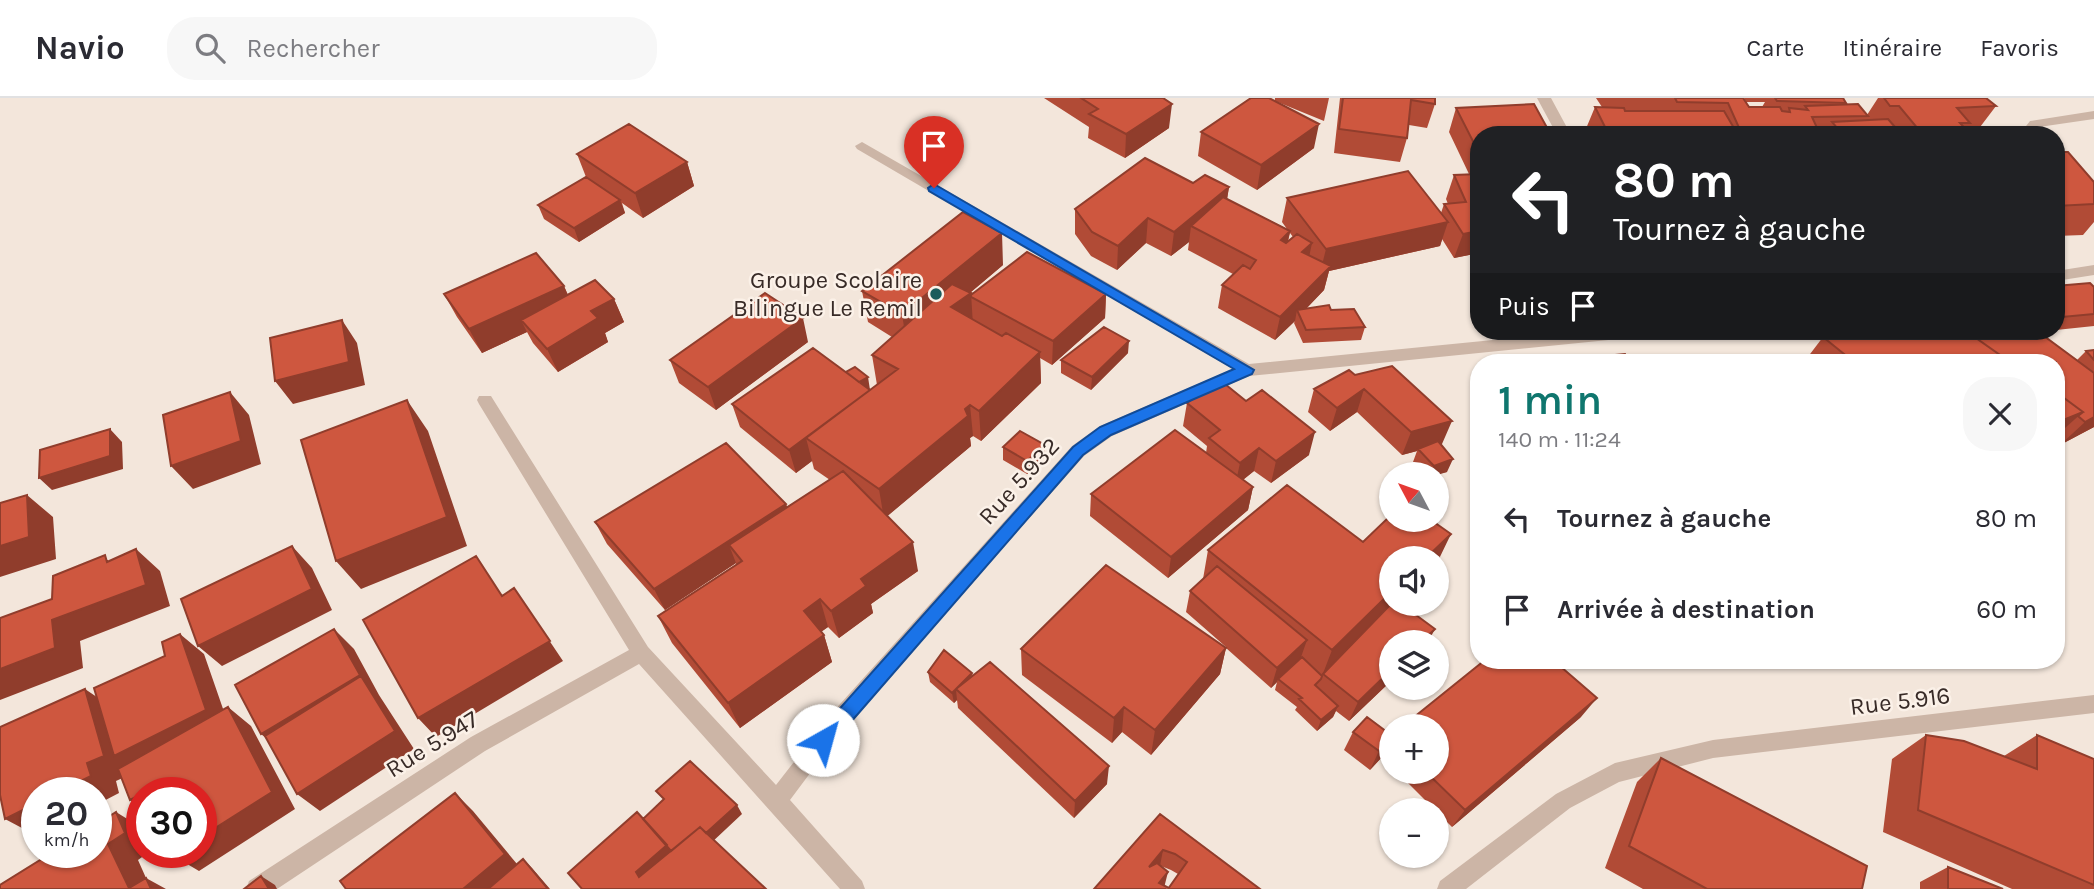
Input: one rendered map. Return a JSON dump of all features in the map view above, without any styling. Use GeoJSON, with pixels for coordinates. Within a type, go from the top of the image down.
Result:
{"type":"FeatureCollection","features":[{"type":"Feature","properties":{"kind":"street"},"geometry":{"type":"LineString","coordinates":[[1545,98],[1559,126]]}},
{"type":"Feature","properties":{"kind":"street"},"geometry":{"type":"LineString","coordinates":[[2033,126],[2094,115]]}},
{"type":"Feature","properties":{"kind":"street"},"geometry":{"type":"LineString","coordinates":[[862,146],[1247,370]]}},
{"type":"Feature","properties":{"kind":"street"},"geometry":{"type":"LineString","coordinates":[[2065,275],[2094,270]]}},
{"type":"Feature","properties":{"kind":"street","name":"Rue 5.932"},"geometry":{"type":"LineString","coordinates":[[777,801],[839,719],[1078,451],[1106,431],[1247,370],[1277,364],[1540,340]]}},
{"type":"Feature","properties":{"kind":"street"},"geometry":{"type":"LineString","coordinates":[[485,400],[641,653],[854,889]]}},
{"type":"Feature","properties":{"kind":"street","name":"Rue 5.947"},"geometry":{"type":"LineString","coordinates":[[257,889],[478,744],[641,653]]}},
{"type":"Feature","properties":{"kind":"street","name":"Rue 5.916"},"geometry":{"type":"LineString","coordinates":[[1447,889],[1563,801],[1615,773],[1713,750],[2094,704]]}},
{"type":"Feature","properties":{"kind":"building"},"geometry":{"type":"Polygon","coordinates":[[[1081,98],[1163,98],[1172,104],[1126,134],[1089,114],[1098,109],[1081,98]]]}},
{"type":"Feature","properties":{"kind":"building"},"geometry":{"type":"Polygon","coordinates":[[[1251,98],[1269,98],[1319,124],[1261,165],[1201,132],[1251,98]]]}},
{"type":"Feature","properties":{"kind":"building"},"geometry":{"type":"Polygon","coordinates":[[[1343,98],[1435,98],[1435,104],[1411,100],[1407,138],[1339,129],[1343,98]]]}},
{"type":"Feature","properties":{"kind":"building"},"geometry":{"type":"Polygon","coordinates":[[[1675,98],[1743,98],[1749,107],[1780,107],[1782,111],[1790,112],[1789,108],[1808,110],[1805,106],[1858,104],[1868,116],[1812,117],[1816,126],[1738,126],[1728,103],[1677,102],[1675,98]]]}},
{"type":"Feature","properties":{"kind":"building"},"geometry":{"type":"Polygon","coordinates":[[[1775,98],[1843,98],[1846,103],[1777,101],[1775,98]]]}},
{"type":"Feature","properties":{"kind":"building"},"geometry":{"type":"Polygon","coordinates":[[[1884,98],[1986,98],[1996,106],[1957,108],[1970,123],[1960,123],[1963,126],[1916,126],[1899,106],[1890,106],[1884,98]]]}},
{"type":"Feature","properties":{"kind":"building"},"geometry":{"type":"Polygon","coordinates":[[[1534,104],[1546,126],[1470,126],[1470,135],[1456,108],[1534,104]]]}},
{"type":"Feature","properties":{"kind":"building"},"geometry":{"type":"Polygon","coordinates":[[[1595,107],[1624,108],[1625,111],[1724,111],[1733,126],[1604,126],[1595,107]]]}},
{"type":"Feature","properties":{"kind":"building"},"geometry":{"type":"Polygon","coordinates":[[[1888,119],[1894,126],[1835,126],[1832,122],[1888,119]]]}},
{"type":"Feature","properties":{"kind":"building"},"geometry":{"type":"Polygon","coordinates":[[[629,124],[687,162],[635,193],[577,154],[629,124]]]}},
{"type":"Feature","properties":{"kind":"building"},"geometry":{"type":"Polygon","coordinates":[[[2065,152],[2068,152],[2094,182],[2094,204],[2065,206],[2065,152]]]}},
{"type":"Feature","properties":{"kind":"building"},"geometry":{"type":"Polygon","coordinates":[[[1145,158],[1193,183],[1205,175],[1229,187],[1174,232],[1148,218],[1118,246],[1092,232],[1075,209],[1145,158]]]}},
{"type":"Feature","properties":{"kind":"building"},"geometry":{"type":"Polygon","coordinates":[[[1408,171],[1448,222],[1326,249],[1287,198],[1408,171]]]}},
{"type":"Feature","properties":{"kind":"building"},"geometry":{"type":"Polygon","coordinates":[[[1470,174],[1470,233],[1463,234],[1444,204],[1466,202],[1454,175],[1470,174]]]}},
{"type":"Feature","properties":{"kind":"building"},"geometry":{"type":"Polygon","coordinates":[[[586,177],[620,200],[574,228],[538,205],[586,177]]]}},
{"type":"Feature","properties":{"kind":"building"},"geometry":{"type":"Polygon","coordinates":[[[1223,197],[1290,231],[1281,240],[1286,243],[1297,234],[1312,243],[1302,252],[1331,266],[1280,317],[1222,285],[1243,265],[1250,269],[1256,260],[1191,226],[1223,197]]]}},
{"type":"Feature","properties":{"kind":"building"},"geometry":{"type":"Polygon","coordinates":[[[963,212],[1002,233],[902,314],[862,291],[963,212]]]}},
{"type":"Feature","properties":{"kind":"building"},"geometry":{"type":"Polygon","coordinates":[[[1027,252],[1106,294],[1053,341],[971,297],[1027,252]]]}},
{"type":"Feature","properties":{"kind":"building"},"geometry":{"type":"Polygon","coordinates":[[[536,253],[564,286],[469,329],[444,294],[536,253]]]}},
{"type":"Feature","properties":{"kind":"building"},"geometry":{"type":"Polygon","coordinates":[[[595,280],[614,299],[591,311],[598,318],[547,349],[521,320],[595,280]]]}},
{"type":"Feature","properties":{"kind":"building"},"geometry":{"type":"Polygon","coordinates":[[[2090,283],[2094,287],[2094,314],[2065,317],[2065,285],[2090,283]]]}},
{"type":"Feature","properties":{"kind":"building"},"geometry":{"type":"Polygon","coordinates":[[[952,284],[971,293],[951,307],[1002,336],[1006,333],[1040,352],[979,411],[970,405],[965,409],[968,416],[879,489],[806,438],[898,369],[872,355],[952,284]]]}},
{"type":"Feature","properties":{"kind":"building"},"geometry":{"type":"Polygon","coordinates":[[[765,293],[803,318],[708,387],[670,360],[765,293]]]}},
{"type":"Feature","properties":{"kind":"building"},"geometry":{"type":"Polygon","coordinates":[[[1329,305],[1331,310],[1354,309],[1365,327],[1306,330],[1297,310],[1329,305]]]}},
{"type":"Feature","properties":{"kind":"building"},"geometry":{"type":"Polygon","coordinates":[[[342,320],[349,362],[275,381],[270,338],[342,320]]]}},
{"type":"Feature","properties":{"kind":"building"},"geometry":{"type":"Polygon","coordinates":[[[1104,327],[1129,341],[1092,377],[1061,360],[1104,327]]]}},
{"type":"Feature","properties":{"kind":"building"},"geometry":{"type":"Polygon","coordinates":[[[1827,340],[1979,340],[1999,354],[1844,354],[1827,340]]]}},
{"type":"Feature","properties":{"kind":"building"},"geometry":{"type":"Polygon","coordinates":[[[1979,340],[2049,340],[2094,373],[2094,417],[2085,422],[2078,416],[2083,412],[2065,399],[2065,354],[1999,354],[1979,340]]]}},
{"type":"Feature","properties":{"kind":"building"},"geometry":{"type":"Polygon","coordinates":[[[813,348],[870,390],[789,450],[732,404],[813,348]]]}},
{"type":"Feature","properties":{"kind":"building"},"geometry":{"type":"Polygon","coordinates":[[[2094,350],[2094,360],[2086,351],[2094,350]]]}},
{"type":"Feature","properties":{"kind":"building"},"geometry":{"type":"Polygon","coordinates":[[[1392,366],[1452,421],[1411,432],[1364,389],[1337,408],[1314,389],[1349,370],[1355,375],[1392,366]]]}},
{"type":"Feature","properties":{"kind":"building"},"geometry":{"type":"Polygon","coordinates":[[[855,367],[868,377],[859,382],[846,372],[855,367]]]}},
{"type":"Feature","properties":{"kind":"building"},"geometry":{"type":"Polygon","coordinates":[[[1220,380],[1246,401],[1262,390],[1315,432],[1276,461],[1259,448],[1240,463],[1209,438],[1220,430],[1187,403],[1220,380]]]}},
{"type":"Feature","properties":{"kind":"building"},"geometry":{"type":"Polygon","coordinates":[[[230,392],[241,441],[171,466],[163,415],[230,392]]]}},
{"type":"Feature","properties":{"kind":"building"},"geometry":{"type":"Polygon","coordinates":[[[2065,399],[2083,412],[2065,419],[2065,399]]]}},
{"type":"Feature","properties":{"kind":"building"},"geometry":{"type":"Polygon","coordinates":[[[407,400],[447,517],[336,561],[301,440],[407,400]]]}},
{"type":"Feature","properties":{"kind":"building"},"geometry":{"type":"Polygon","coordinates":[[[110,429],[110,456],[39,478],[40,450],[110,429]]]}},
{"type":"Feature","properties":{"kind":"building"},"geometry":{"type":"Polygon","coordinates":[[[1175,430],[1253,487],[1171,557],[1091,494],[1175,430]]]}},
{"type":"Feature","properties":{"kind":"building"},"geometry":{"type":"Polygon","coordinates":[[[1020,431],[1045,445],[1027,461],[1003,447],[1020,431]]]}},
{"type":"Feature","properties":{"kind":"building"},"geometry":{"type":"Polygon","coordinates":[[[1438,441],[1453,459],[1430,462],[1418,449],[1438,441]]]}},
{"type":"Feature","properties":{"kind":"building"},"geometry":{"type":"Polygon","coordinates":[[[726,443],[786,504],[654,589],[595,522],[726,443]]]}},
{"type":"Feature","properties":{"kind":"building"},"geometry":{"type":"Polygon","coordinates":[[[843,471],[913,542],[861,579],[866,586],[831,611],[820,599],[804,611],[824,635],[728,703],[658,616],[742,561],[729,545],[843,471]]]}},
{"type":"Feature","properties":{"kind":"building"},"geometry":{"type":"Polygon","coordinates":[[[1287,485],[1363,542],[1379,527],[1379,532],[1451,534],[1438,546],[1379,546],[1379,604],[1332,650],[1208,550],[1287,485]]]}},
{"type":"Feature","properties":{"kind":"building"},"geometry":{"type":"Polygon","coordinates":[[[27,495],[29,537],[0,546],[0,503],[27,495]]]}},
{"type":"Feature","properties":{"kind":"building"},"geometry":{"type":"Polygon","coordinates":[[[292,546],[312,589],[198,646],[181,599],[292,546]]]}},
{"type":"Feature","properties":{"kind":"building"},"geometry":{"type":"Polygon","coordinates":[[[136,549],[146,585],[52,620],[55,648],[0,669],[0,618],[52,599],[53,576],[105,555],[107,562],[136,549]]]}},
{"type":"Feature","properties":{"kind":"building"},"geometry":{"type":"Polygon","coordinates":[[[476,556],[502,596],[514,588],[550,641],[418,718],[363,620],[476,556]]]}},
{"type":"Feature","properties":{"kind":"building"},"geometry":{"type":"Polygon","coordinates":[[[1106,565],[1226,648],[1155,730],[1124,707],[1114,718],[1021,649],[1106,565]]]}},
{"type":"Feature","properties":{"kind":"building"},"geometry":{"type":"Polygon","coordinates":[[[1217,566],[1307,640],[1277,668],[1190,591],[1217,566]]]}},
{"type":"Feature","properties":{"kind":"building"},"geometry":{"type":"Polygon","coordinates":[[[1379,616],[1417,616],[1435,629],[1379,630],[1379,682],[1358,702],[1323,674],[1379,616]]]}},
{"type":"Feature","properties":{"kind":"building"},"geometry":{"type":"Polygon","coordinates":[[[334,629],[360,675],[261,734],[235,685],[334,629]]]}},
{"type":"Feature","properties":{"kind":"building"},"geometry":{"type":"Polygon","coordinates":[[[180,634],[206,710],[114,756],[94,688],[165,656],[162,642],[180,634]]]}},
{"type":"Feature","properties":{"kind":"building"},"geometry":{"type":"Polygon","coordinates":[[[944,650],[972,673],[952,693],[928,672],[944,650]]]}},
{"type":"Feature","properties":{"kind":"building"},"geometry":{"type":"Polygon","coordinates":[[[1302,657],[1322,676],[1315,685],[1338,706],[1321,720],[1299,699],[1302,698],[1278,679],[1302,657]]]}},
{"type":"Feature","properties":{"kind":"building"},"geometry":{"type":"Polygon","coordinates":[[[990,662],[1109,766],[1075,801],[956,689],[990,662]]]}},
{"type":"Feature","properties":{"kind":"building"},"geometry":{"type":"Polygon","coordinates":[[[1474,669],[1563,669],[1597,698],[1465,810],[1438,784],[1449,784],[1449,714],[1418,714],[1435,700],[1449,700],[1449,689],[1474,669]]]}},
{"type":"Feature","properties":{"kind":"building"},"geometry":{"type":"Polygon","coordinates":[[[361,676],[395,731],[297,794],[265,736],[361,676]]]}},
{"type":"Feature","properties":{"kind":"building"},"geometry":{"type":"Polygon","coordinates":[[[85,689],[104,756],[87,763],[91,776],[89,777],[21,777],[21,811],[5,819],[0,795],[0,727],[85,689]]]}},
{"type":"Feature","properties":{"kind":"building"},"geometry":{"type":"Polygon","coordinates":[[[228,707],[272,792],[217,827],[217,777],[126,777],[126,790],[118,769],[228,707]]]}},
{"type":"Feature","properties":{"kind":"building"},"geometry":{"type":"Polygon","coordinates":[[[1367,717],[1379,726],[1379,751],[1353,732],[1367,717]]]}},
{"type":"Feature","properties":{"kind":"building"},"geometry":{"type":"Polygon","coordinates":[[[1926,735],[1964,741],[2037,769],[2037,735],[2094,759],[2094,885],[1918,810],[1926,735]]]}},
{"type":"Feature","properties":{"kind":"building"},"geometry":{"type":"Polygon","coordinates":[[[1661,758],[1867,866],[1862,889],[1707,889],[1629,846],[1661,758]]]}},
{"type":"Feature","properties":{"kind":"building"},"geometry":{"type":"Polygon","coordinates":[[[690,761],[737,805],[706,833],[700,827],[671,851],[643,819],[664,799],[656,791],[690,761]]]}},
{"type":"Feature","properties":{"kind":"building"},"geometry":{"type":"Polygon","coordinates":[[[455,793],[505,854],[463,889],[346,889],[340,881],[455,793]]]}},
{"type":"Feature","properties":{"kind":"building"},"geometry":{"type":"Polygon","coordinates":[[[116,812],[125,833],[112,841],[112,815],[116,812]]]}},
{"type":"Feature","properties":{"kind":"building"},"geometry":{"type":"Polygon","coordinates":[[[637,812],[667,845],[636,872],[639,877],[700,827],[766,889],[582,889],[568,873],[637,812]]]}},
{"type":"Feature","properties":{"kind":"building"},"geometry":{"type":"Polygon","coordinates":[[[1160,814],[1260,889],[1168,889],[1187,862],[1163,850],[1149,867],[1157,863],[1168,872],[1159,883],[1167,887],[1165,889],[1094,889],[1160,814]]]}},
{"type":"Feature","properties":{"kind":"building"},"geometry":{"type":"Polygon","coordinates":[[[112,852],[129,888],[146,878],[151,889],[0,889],[0,885],[27,868],[112,868],[112,852]]]}},
{"type":"Feature","properties":{"kind":"building"},"geometry":{"type":"Polygon","coordinates":[[[523,859],[548,889],[488,889],[523,859]]]}},
{"type":"Feature","properties":{"kind":"building"},"geometry":{"type":"Polygon","coordinates":[[[1948,867],[2003,889],[1948,889],[1948,867]]]}},
{"type":"Feature","properties":{"kind":"building"},"geometry":{"type":"Polygon","coordinates":[[[261,876],[269,889],[244,889],[261,876]]]}},
{"type":"Feature","properties":{"kind":"place","name":"Groupe Scolaire Bilingue Le Remil"},"geometry":{"type":"Point","coordinates":[936,294]}},
{"type":"Feature","properties":{"kind":"route"},"geometry":{"type":"LineString","coordinates":[[823,740],[1078,451],[1106,431],[1247,370],[934,188]]}}]}
